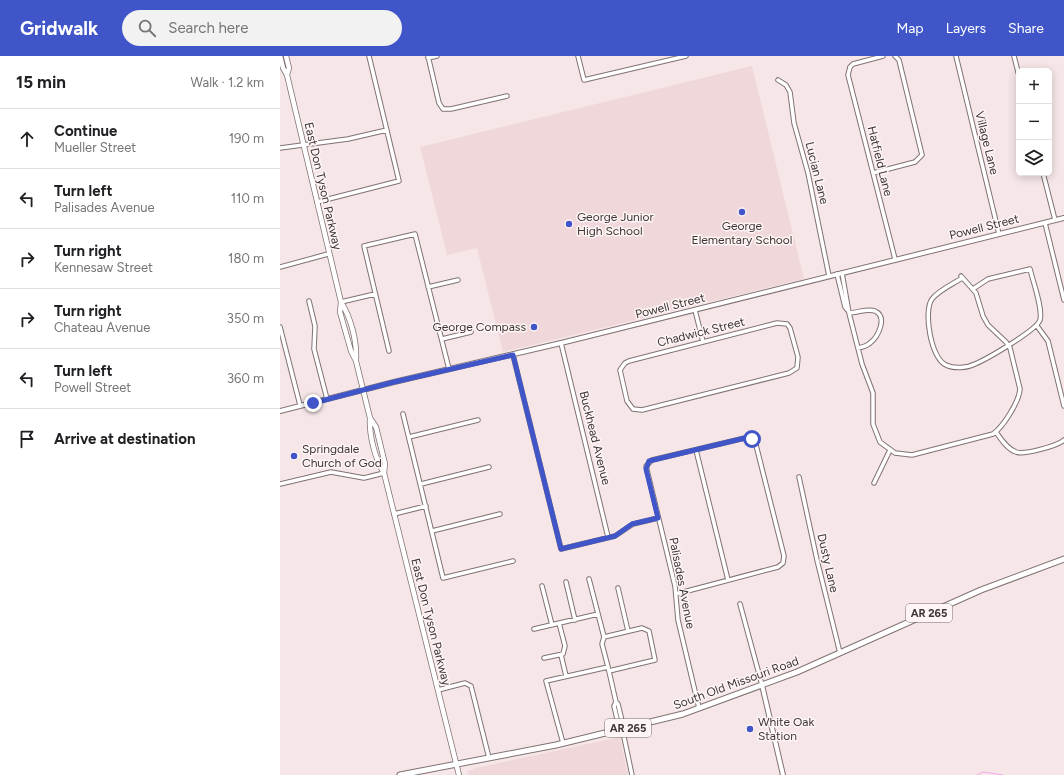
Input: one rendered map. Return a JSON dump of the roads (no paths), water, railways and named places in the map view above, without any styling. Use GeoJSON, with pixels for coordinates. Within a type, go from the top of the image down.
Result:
{"type":"FeatureCollection","features":[{"type":"Feature","properties":{"kind":"main road","name":"East Don Tyson Parkway"},"geometry":{"type":"LineString","coordinates":[[280,56],[283,68],[287,75],[328,254],[341,302],[340,312],[364,390],[370,418],[370,428],[377,458],[384,473],[459,775]]}},
{"type":"Feature","properties":{"kind":"main road","name":"East Don Tyson Parkway"},"geometry":{"type":"LineString","coordinates":[[286,56],[289,68],[287,75]]}},
{"type":"Feature","properties":{"kind":"main road","name":"South Old Missouri Road"},"geometry":{"type":"LineString","coordinates":[[400,775],[563,743],[621,726],[699,708],[762,685],[840,653],[981,590],[1064,559]]}},
{"type":"Feature","properties":{"kind":"street"},"geometry":{"type":"LineString","coordinates":[[316,202],[399,181],[369,56]]}},
{"type":"Feature","properties":{"kind":"street"},"geometry":{"type":"LineString","coordinates":[[437,56],[428,57],[439,103],[443,109],[450,110],[507,96]]}},
{"type":"Feature","properties":{"kind":"street"},"geometry":{"type":"LineString","coordinates":[[578,56],[584,80],[686,56]]}},
{"type":"Feature","properties":{"kind":"street","name":"Hatfield Lane"},"geometry":{"type":"LineString","coordinates":[[883,56],[858,62],[850,67],[848,75],[895,260]]}},
{"type":"Feature","properties":{"kind":"street"},"geometry":{"type":"LineString","coordinates":[[873,173],[915,162],[921,158],[922,152],[899,60],[895,56]]}},
{"type":"Feature","properties":{"kind":"street","name":"Village Lane"},"geometry":{"type":"LineString","coordinates":[[956,56],[999,234]]}},
{"type":"Feature","properties":{"kind":"street"},"geometry":{"type":"LineString","coordinates":[[1014,56],[1017,68]]}},
{"type":"Feature","properties":{"kind":"street","name":"Lucian Lane"},"geometry":{"type":"LineString","coordinates":[[778,80],[786,85],[790,92],[794,123],[808,173],[829,276]]}},
{"type":"Feature","properties":{"kind":"street"},"geometry":{"type":"LineString","coordinates":[[280,148],[348,139],[387,130]]}},
{"type":"Feature","properties":{"kind":"street"},"geometry":{"type":"LineString","coordinates":[[1044,176],[1055,220]]}},
{"type":"Feature","properties":{"kind":"street","name":"Powell Street"},"geometry":{"type":"LineString","coordinates":[[280,411],[449,369],[513,355],[1064,218]]}},
{"type":"Feature","properties":{"kind":"street"},"geometry":{"type":"LineString","coordinates":[[1045,223],[1064,300]]}},
{"type":"Feature","properties":{"kind":"street"},"geometry":{"type":"LineString","coordinates":[[389,351],[364,246],[415,234],[449,369]]}},
{"type":"Feature","properties":{"kind":"street"},"geometry":{"type":"LineString","coordinates":[[280,267],[328,254]]}},
{"type":"Feature","properties":{"kind":"street"},"geometry":{"type":"LineString","coordinates":[[839,274],[858,348],[874,394],[874,430],[880,442],[890,450],[900,454],[912,455],[996,432],[1002,426],[1020,393],[1011,352],[1008,345],[988,325],[983,316],[979,299],[973,289],[961,277],[937,295],[930,303],[928,319],[934,352],[938,360],[950,367],[972,365],[1008,345],[1037,326],[1040,318],[1040,310],[1030,269],[988,279],[973,289]]}},
{"type":"Feature","properties":{"kind":"street"},"geometry":{"type":"LineString","coordinates":[[428,287],[458,280]]}},
{"type":"Feature","properties":{"kind":"street"},"geometry":{"type":"LineString","coordinates":[[341,302],[375,294]]}},
{"type":"Feature","properties":{"kind":"street"},"geometry":{"type":"LineString","coordinates":[[309,301],[314,326],[314,349],[327,399]]}},
{"type":"Feature","properties":{"kind":"street"},"geometry":{"type":"LineString","coordinates":[[695,310],[703,342]]}},
{"type":"Feature","properties":{"kind":"street"},"geometry":{"type":"LineString","coordinates":[[849,313],[872,310],[878,314],[882,320],[881,326],[873,340],[868,345],[858,348]]}},
{"type":"Feature","properties":{"kind":"street","name":"Chadwick Street"},"geometry":{"type":"LineString","coordinates":[[777,322],[787,324],[792,332],[798,357],[797,368],[789,373],[642,410],[633,409],[627,402],[620,375],[622,366],[629,361],[703,342],[777,322]]}},
{"type":"Feature","properties":{"kind":"street"},"geometry":{"type":"LineString","coordinates":[[1037,326],[1048,341],[1064,406]]}},
{"type":"Feature","properties":{"kind":"street"},"geometry":{"type":"LineString","coordinates":[[280,327],[300,406]]}},
{"type":"Feature","properties":{"kind":"street"},"geometry":{"type":"LineString","coordinates":[[442,339],[471,332]]}},
{"type":"Feature","properties":{"kind":"street","name":"Buckhead Avenue"},"geometry":{"type":"LineString","coordinates":[[561,343],[608,537]]}},
{"type":"Feature","properties":{"kind":"street"},"geometry":{"type":"LineString","coordinates":[[513,355],[561,549],[615,536],[632,524],[658,518]]}},
{"type":"Feature","properties":{"kind":"street"},"geometry":{"type":"LineString","coordinates":[[403,414],[444,578],[513,561]]}},
{"type":"Feature","properties":{"kind":"street"},"geometry":{"type":"LineString","coordinates":[[409,436],[478,420]]}},
{"type":"Feature","properties":{"kind":"street"},"geometry":{"type":"LineString","coordinates":[[996,432],[1009,448],[1015,452],[1023,453],[1057,444],[1064,440]]}},
{"type":"Feature","properties":{"kind":"street"},"geometry":{"type":"LineString","coordinates":[[676,594],[778,567],[783,563],[784,556],[756,445],[752,439],[745,438],[696,450],[728,580]]}},
{"type":"Feature","properties":{"kind":"street","name":"Palisades Avenue"},"geometry":{"type":"LineString","coordinates":[[696,450],[652,460],[647,463],[646,469],[676,594],[678,620],[699,708]]}},
{"type":"Feature","properties":{"kind":"street"},"geometry":{"type":"LineString","coordinates":[[874,483],[890,450]]}},
{"type":"Feature","properties":{"kind":"street"},"geometry":{"type":"LineString","coordinates":[[420,484],[489,467]]}},
{"type":"Feature","properties":{"kind":"street"},"geometry":{"type":"LineString","coordinates":[[280,484],[331,472],[364,478],[384,473]]}},
{"type":"Feature","properties":{"kind":"street","name":"Dusty Lane"},"geometry":{"type":"LineString","coordinates":[[799,477],[817,560],[840,653]]}},
{"type":"Feature","properties":{"kind":"street"},"geometry":{"type":"LineString","coordinates":[[394,514],[426,506]]}},
{"type":"Feature","properties":{"kind":"street"},"geometry":{"type":"LineString","coordinates":[[432,531],[500,514]]}},
{"type":"Feature","properties":{"kind":"street"},"geometry":{"type":"LineString","coordinates":[[589,578],[604,637],[602,644],[622,721],[621,726],[632,775]]}},
{"type":"Feature","properties":{"kind":"street"},"geometry":{"type":"LineString","coordinates":[[566,582],[575,620]]}},
{"type":"Feature","properties":{"kind":"street"},"geometry":{"type":"LineString","coordinates":[[542,586],[552,625]]}},
{"type":"Feature","properties":{"kind":"street"},"geometry":{"type":"LineString","coordinates":[[618,588],[628,631]]}},
{"type":"Feature","properties":{"kind":"street"},"geometry":{"type":"LineString","coordinates":[[740,604],[762,685],[783,775]]}},
{"type":"Feature","properties":{"kind":"street"},"geometry":{"type":"LineString","coordinates":[[534,630],[598,614]]}},
{"type":"Feature","properties":{"kind":"street"},"geometry":{"type":"LineString","coordinates":[[559,623],[565,646],[563,654],[561,655],[566,676]]}},
{"type":"Feature","properties":{"kind":"street"},"geometry":{"type":"LineString","coordinates":[[563,743],[546,681],[655,659],[649,631],[646,629],[642,628],[604,637]]}},
{"type":"Feature","properties":{"kind":"street"},"geometry":{"type":"LineString","coordinates":[[544,658],[561,655]]}},
{"type":"Feature","properties":{"kind":"street"},"geometry":{"type":"LineString","coordinates":[[438,690],[465,683],[468,683],[471,686],[489,758]]}},
{"type":"Feature","properties":{"kind":"waterway"},"geometry":{"type":"LineString","coordinates":[[977,775],[983,772],[1003,775]]}},
{"type":"Feature","properties":{"kind":"place","name":"George Elementary School"},"geometry":{"type":"Point","coordinates":[742,212]}},
{"type":"Feature","properties":{"kind":"place","name":"George Junior High School"},"geometry":{"type":"Point","coordinates":[569,224]}},
{"type":"Feature","properties":{"kind":"place","name":"George Compass"},"geometry":{"type":"Point","coordinates":[534,327]}},
{"type":"Feature","properties":{"kind":"place","name":"Springdale Church of God"},"geometry":{"type":"Point","coordinates":[294,456]}},
{"type":"Feature","properties":{"kind":"place","name":"White Oak Station"},"geometry":{"type":"Point","coordinates":[750,729]}}]}
